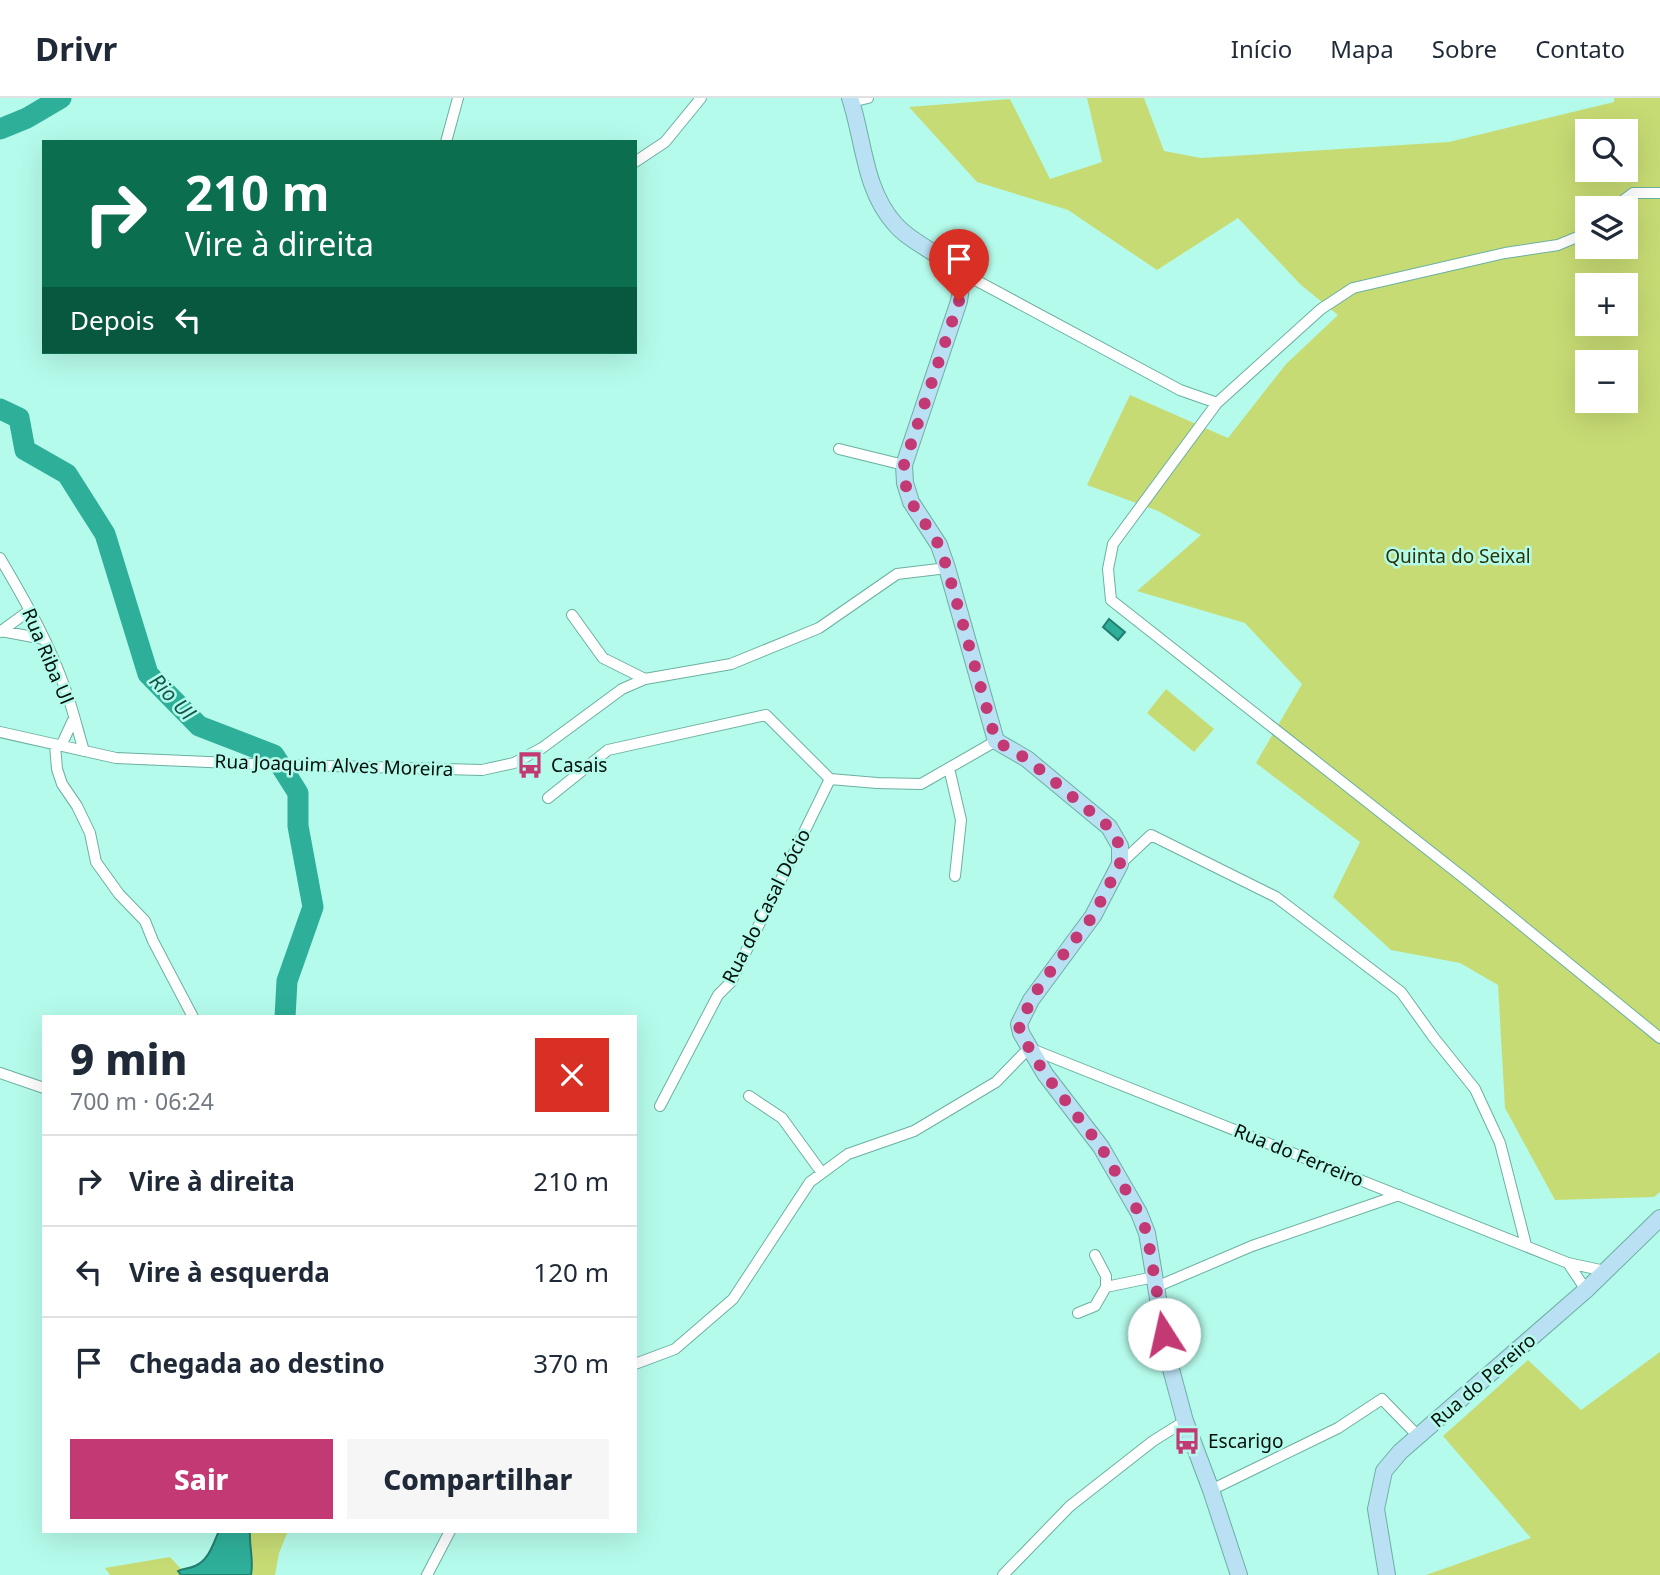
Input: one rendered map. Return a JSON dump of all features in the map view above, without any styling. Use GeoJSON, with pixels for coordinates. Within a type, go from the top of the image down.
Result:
{"type":"FeatureCollection","features":[{"type":"Feature","properties":{"kind":"street"},"geometry":{"type":"LineString","coordinates":[[447,140],[458,98]]}},
{"type":"Feature","properties":{"kind":"street"},"geometry":{"type":"LineString","coordinates":[[637,161],[665,142],[701,98]]}},
{"type":"Feature","properties":{"kind":"street"},"geometry":{"type":"LineString","coordinates":[[856,99],[871,182],[885,211],[906,236],[955,269],[1180,390],[1217,403]]}},
{"type":"Feature","properties":{"kind":"street"},"geometry":{"type":"LineString","coordinates":[[1629,196],[1633,193],[1660,193]]}},
{"type":"Feature","properties":{"kind":"street"},"geometry":{"type":"LineString","coordinates":[[1575,238],[1558,246],[1505,253],[1353,288],[1321,309],[1217,403],[1112,544],[1108,569],[1111,600],[1469,882],[1660,1038]]}},
{"type":"Feature","properties":{"kind":"street"},"geometry":{"type":"LineString","coordinates":[[955,269],[961,283],[959,301],[904,465],[905,483],[911,502],[939,545],[996,741],[1027,759],[1109,827],[1120,846],[1120,864]]}},
{"type":"Feature","properties":{"kind":"street"},"geometry":{"type":"LineString","coordinates":[[839,449],[904,465]]}},
{"type":"Feature","properties":{"kind":"street","name":"Rua Riba Ul"},"geometry":{"type":"LineString","coordinates":[[0,558],[44,639],[68,696],[84,751]]}},
{"type":"Feature","properties":{"kind":"street","name":"Rua Joaquim Alves Moreira"},"geometry":{"type":"LineString","coordinates":[[0,732],[116,758],[482,770],[514,763],[542,748],[622,689],[645,679],[731,664],[820,628],[897,574],[947,568]]}},
{"type":"Feature","properties":{"kind":"street"},"geometry":{"type":"LineString","coordinates":[[1,631],[30,610]]}},
{"type":"Feature","properties":{"kind":"street"},"geometry":{"type":"LineString","coordinates":[[572,615],[603,658],[645,679]]}},
{"type":"Feature","properties":{"kind":"street"},"geometry":{"type":"LineString","coordinates":[[1,631],[44,639]]}},
{"type":"Feature","properties":{"kind":"street"},"geometry":{"type":"LineString","coordinates":[[548,798],[608,750],[766,715],[830,779],[921,784],[996,741]]}},
{"type":"Feature","properties":{"kind":"street","name":"Rua Riba Ul"},"geometry":{"type":"LineString","coordinates":[[58,746],[73,720]]}},
{"type":"Feature","properties":{"kind":"street"},"geometry":{"type":"LineString","coordinates":[[58,746],[57,769],[62,784],[77,806],[90,833],[96,862],[119,894],[145,921],[192,1015]]}},
{"type":"Feature","properties":{"kind":"street"},"geometry":{"type":"LineString","coordinates":[[949,768],[961,820],[955,876]]}},
{"type":"Feature","properties":{"kind":"street","name":"Rua do Casal Dócio"},"geometry":{"type":"LineString","coordinates":[[660,1106],[718,995],[732,982],[830,779]]}},
{"type":"Feature","properties":{"kind":"street"},"geometry":{"type":"LineString","coordinates":[[1239,1575],[1185,1421],[1168,1358],[1147,1233],[1129,1192],[1101,1147],[1045,1074],[1020,1033],[1022,1016],[1040,985],[1093,916],[1120,864],[1151,835],[1276,897],[1401,992],[1475,1089],[1500,1143],[1526,1245]]}},
{"type":"Feature","properties":{"kind":"street"},"geometry":{"type":"LineString","coordinates":[[637,1363],[675,1349],[733,1299],[810,1182],[822,1172],[848,1154],[914,1131],[996,1082],[1029,1048]]}},
{"type":"Feature","properties":{"kind":"street","name":"Rua do Ferreiro"},"geometry":{"type":"LineString","coordinates":[[1029,1048],[1568,1262],[1605,1271]]}},
{"type":"Feature","properties":{"kind":"street"},"geometry":{"type":"LineString","coordinates":[[0,1073],[42,1087]]}},
{"type":"Feature","properties":{"kind":"street"},"geometry":{"type":"LineString","coordinates":[[749,1096],[782,1118],[822,1172]]}},
{"type":"Feature","properties":{"kind":"street"},"geometry":{"type":"LineString","coordinates":[[1106,1287],[1155,1282],[1399,1195]]}},
{"type":"Feature","properties":{"kind":"street","name":"Rua do Pereiro"},"geometry":{"type":"LineString","coordinates":[[1387,1575],[1376,1509],[1384,1471],[1400,1452],[1586,1290],[1660,1218]]}},
{"type":"Feature","properties":{"kind":"street"},"geometry":{"type":"LineString","coordinates":[[1078,1313],[1095,1306],[1106,1287],[1107,1276],[1095,1255]]}},
{"type":"Feature","properties":{"kind":"street"},"geometry":{"type":"LineString","coordinates":[[1568,1262],[1586,1290]]}},
{"type":"Feature","properties":{"kind":"street"},"geometry":{"type":"LineString","coordinates":[[1211,1490],[1338,1428],[1382,1399],[1418,1436]]}},
{"type":"Feature","properties":{"kind":"street"},"geometry":{"type":"LineString","coordinates":[[1003,1575],[1070,1506],[1153,1441],[1185,1421]]}},
{"type":"Feature","properties":{"kind":"street"},"geometry":{"type":"LineString","coordinates":[[427,1575],[449,1533]]}},
{"type":"Feature","properties":{"kind":"green space","name":"Quinta do Seixal"},"geometry":{"type":"Polygon","coordinates":[[[1087,98],[1144,98],[1164,151],[1201,158],[1449,142],[1614,102],[1614,98],[1660,98],[1660,1192],[1654,1197],[1555,1200],[1505,1108],[1498,985],[1460,963],[1391,950],[1333,897],[1360,842],[1256,763],[1302,684],[1245,623],[1137,591],[1201,535],[1158,511],[1087,485],[1130,395],[1228,438],[1286,364],[1338,315],[1301,285],[1238,218],[1157,270],[1068,210],[977,182],[909,107],[1010,99],[1050,179],[1102,162],[1087,98]]]}},
{"type":"Feature","properties":{"kind":"green space"},"geometry":{"type":"Polygon","coordinates":[[[1166,689],[1214,729],[1194,752],[1147,713],[1166,689]]]}},
{"type":"Feature","properties":{"kind":"green space"},"geometry":{"type":"Polygon","coordinates":[[[1660,1352],[1660,1575],[1426,1575],[1531,1538],[1443,1436],[1528,1360],[1581,1410],[1660,1352]]]}},
{"type":"Feature","properties":{"kind":"green space"},"geometry":{"type":"Polygon","coordinates":[[[250,1533],[287,1533],[279,1553],[275,1575],[251,1575],[250,1533]]]}},
{"type":"Feature","properties":{"kind":"green space"},"geometry":{"type":"Polygon","coordinates":[[[170,1557],[181,1569],[199,1575],[110,1575],[105,1568],[170,1557]]]}},
{"type":"Feature","properties":{"kind":"shaded area"},"geometry":{"type":"Polygon","coordinates":[[[1109,619],[1125,632],[1118,640],[1103,627],[1109,619]]]}},
{"type":"Feature","properties":{"kind":"shaded area"},"geometry":{"type":"Polygon","coordinates":[[[218,1533],[250,1533],[251,1575],[181,1575],[178,1571],[200,1563],[210,1551],[218,1533]]]}},
{"type":"Feature","properties":{"kind":"waterway","name":"Rio Ul"},"geometry":{"type":"LineString","coordinates":[[0,129],[27,118],[61,98]]}},
{"type":"Feature","properties":{"kind":"waterway","name":"Rio Ul"},"geometry":{"type":"LineString","coordinates":[[0,409],[19,418],[25,450],[67,474],[105,534],[148,674],[199,726],[274,755],[298,793],[298,826],[313,907],[287,981],[285,1015]]}},
{"type":"Feature","properties":{"kind":"place","name":"Casais"},"geometry":{"type":"Point","coordinates":[530,765]}},
{"type":"Feature","properties":{"kind":"place","name":"Escarigo"},"geometry":{"type":"Point","coordinates":[1187,1441]}},
{"type":"Feature","properties":{"kind":"route"},"geometry":{"type":"LineString","coordinates":[[959,301],[903,474],[911,502],[939,545],[996,741],[1027,759],[1109,827],[1120,846],[1120,864],[1093,916],[1040,985],[1019,1024],[1020,1033],[1045,1074],[1116,1169],[1139,1213],[1147,1233],[1164,1334]]}}]}
